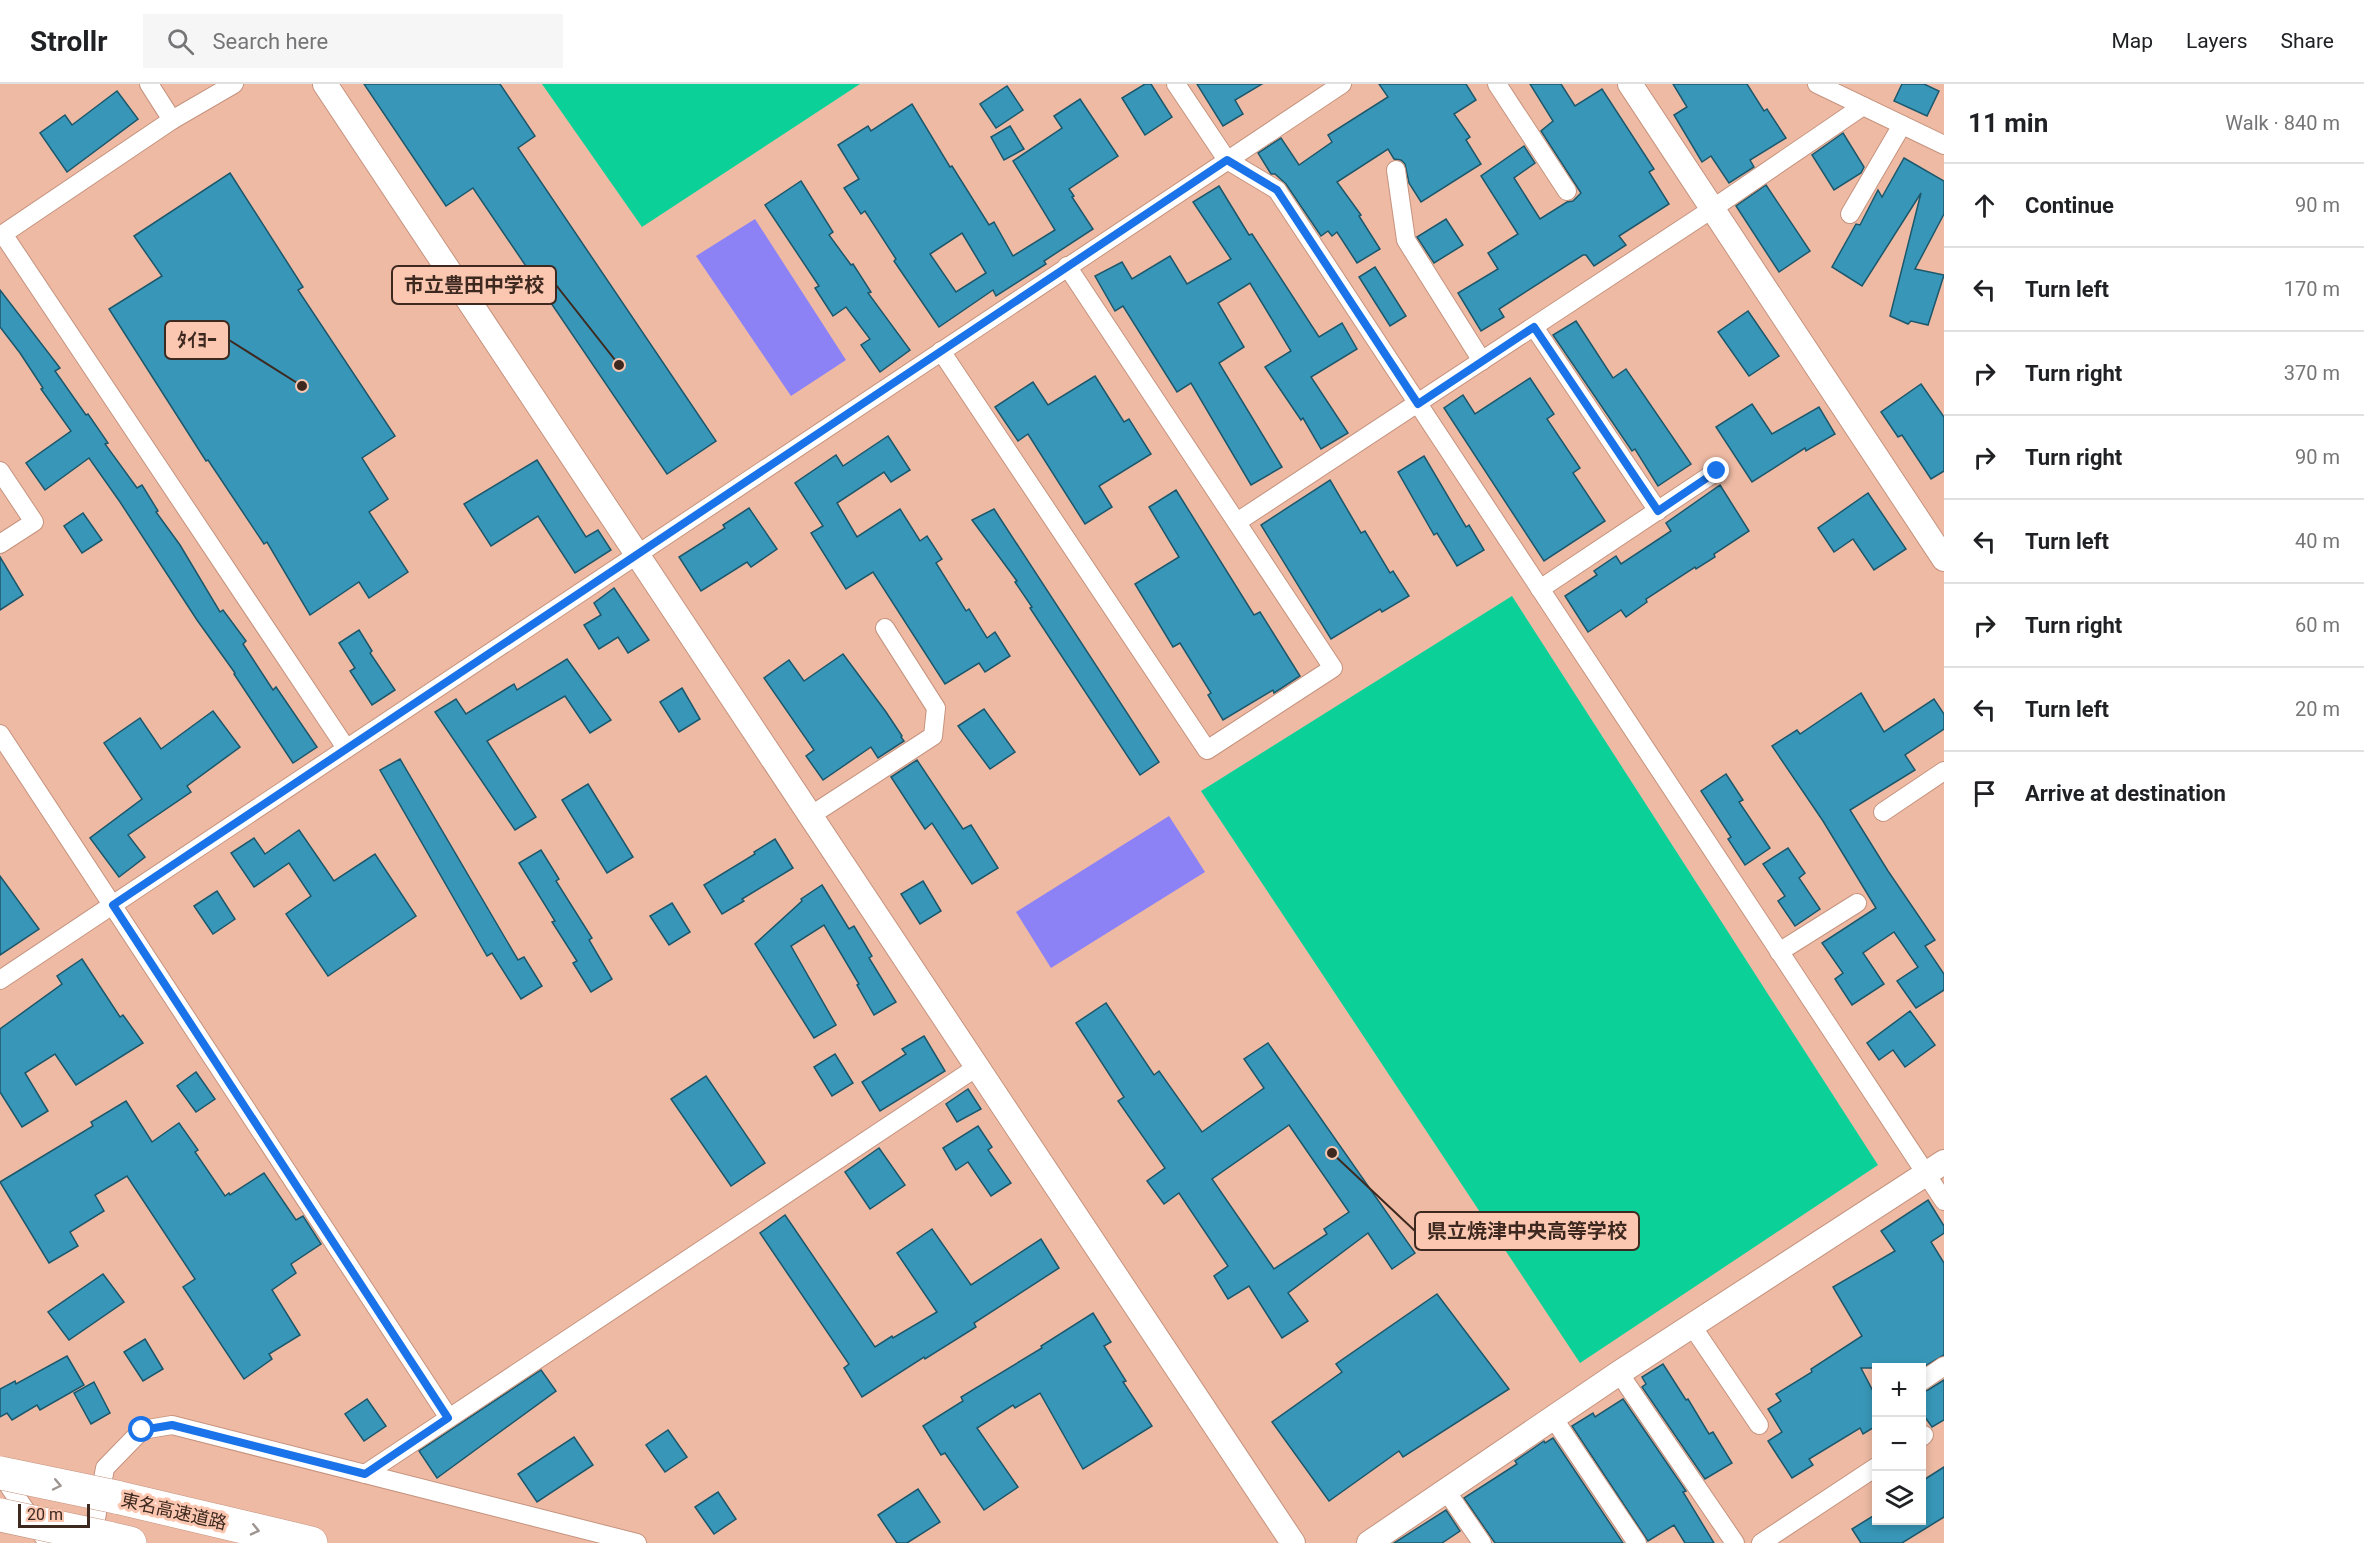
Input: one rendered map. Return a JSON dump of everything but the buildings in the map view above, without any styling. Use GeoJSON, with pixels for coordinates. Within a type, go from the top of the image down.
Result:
{"type":"FeatureCollection","features":[{"type":"Feature","properties":{"kind":"highway","name":"東名高速道路"},"geometry":{"type":"LineString","coordinates":[[0,1473],[116,1497],[311,1543]]}},
{"type":"Feature","properties":{"kind":"highway"},"geometry":{"type":"LineString","coordinates":[[0,1515],[110,1541]]}},
{"type":"Feature","properties":{"kind":"street"},"geometry":{"type":"LineString","coordinates":[[149,84],[172,120]]}},
{"type":"Feature","properties":{"kind":"street"},"geometry":{"type":"LineString","coordinates":[[234,84],[172,120],[1,235],[346,748]]}},
{"type":"Feature","properties":{"kind":"street"},"geometry":{"type":"LineString","coordinates":[[325,84],[1293,1543]]}},
{"type":"Feature","properties":{"kind":"street"},"geometry":{"type":"LineString","coordinates":[[1176,84],[1227,160],[1277,190],[1779,952],[1935,1168],[1944,1201]]}},
{"type":"Feature","properties":{"kind":"street"},"geometry":{"type":"LineString","coordinates":[[0,980],[1342,84]]}},
{"type":"Feature","properties":{"kind":"street"},"geometry":{"type":"LineString","coordinates":[[1497,84],[1567,191]]}},
{"type":"Feature","properties":{"kind":"street"},"geometry":{"type":"LineString","coordinates":[[1630,84],[1944,559]]}},
{"type":"Feature","properties":{"kind":"street"},"geometry":{"type":"LineString","coordinates":[[1817,84],[1944,145]]}},
{"type":"Feature","properties":{"kind":"street"},"geometry":{"type":"LineString","coordinates":[[1237,522],[1712,209],[1863,106]]}},
{"type":"Feature","properties":{"kind":"street"},"geometry":{"type":"LineString","coordinates":[[1850,214],[1902,125]]}},
{"type":"Feature","properties":{"kind":"street"},"geometry":{"type":"LineString","coordinates":[[1396,170],[1406,240],[1482,361]]}},
{"type":"Feature","properties":{"kind":"street"},"geometry":{"type":"LineString","coordinates":[[941,351],[1208,750],[1333,668],[1067,266]]}},
{"type":"Feature","properties":{"kind":"street"},"geometry":{"type":"LineString","coordinates":[[1534,327],[1658,511]]}},
{"type":"Feature","properties":{"kind":"street"},"geometry":{"type":"LineString","coordinates":[[0,471],[34,522],[0,544]]}},
{"type":"Feature","properties":{"kind":"street"},"geometry":{"type":"LineString","coordinates":[[1540,589],[1717,471]]}},
{"type":"Feature","properties":{"kind":"street"},"geometry":{"type":"LineString","coordinates":[[810,816],[933,736],[936,708],[885,628]]}},
{"type":"Feature","properties":{"kind":"street"},"geometry":{"type":"LineString","coordinates":[[0,734],[448,1418]]}},
{"type":"Feature","properties":{"kind":"street"},"geometry":{"type":"LineString","coordinates":[[1883,812],[1944,771]]}},
{"type":"Feature","properties":{"kind":"street"},"geometry":{"type":"LineString","coordinates":[[1779,952],[1857,903]]}},
{"type":"Feature","properties":{"kind":"street"},"geometry":{"type":"LineString","coordinates":[[365,1474],[977,1067]]}},
{"type":"Feature","properties":{"kind":"street"},"geometry":{"type":"LineString","coordinates":[[1369,1543],[1619,1373],[1935,1168]]}},
{"type":"Feature","properties":{"kind":"street"},"geometry":{"type":"LineString","coordinates":[[1692,1326],[1759,1425]]}},
{"type":"Feature","properties":{"kind":"street"},"geometry":{"type":"LineString","coordinates":[[1926,1378],[1944,1366]]}},
{"type":"Feature","properties":{"kind":"street"},"geometry":{"type":"LineString","coordinates":[[1619,1373],[1735,1543]]}},
{"type":"Feature","properties":{"kind":"street"},"geometry":{"type":"LineString","coordinates":[[1554,1419],[1637,1543]]}},
{"type":"Feature","properties":{"kind":"street"},"geometry":{"type":"LineString","coordinates":[[110,1541],[105,1468],[142,1430],[172,1425],[637,1543]]}},
{"type":"Feature","properties":{"kind":"street"},"geometry":{"type":"LineString","coordinates":[[1761,1543],[1872,1470]]}},
{"type":"Feature","properties":{"kind":"street"},"geometry":{"type":"LineString","coordinates":[[0,1473],[48,1543]]}},
{"type":"Feature","properties":{"kind":"street"},"geometry":{"type":"LineString","coordinates":[[1447,1492],[1482,1543]]}},
{"type":"Feature","properties":{"kind":"green space"},"geometry":{"type":"Polygon","coordinates":[[[542,84],[860,84],[642,227],[542,84]]]}},
{"type":"Feature","properties":{"kind":"green space"},"geometry":{"type":"Polygon","coordinates":[[[1512,596],[1878,1165],[1580,1363],[1201,791],[1512,596]]]}},
{"type":"Feature","properties":{"kind":"shaded area"},"geometry":{"type":"Polygon","coordinates":[[[755,219],[846,360],[791,396],[696,256],[755,219]]]}},
{"type":"Feature","properties":{"kind":"shaded area"},"geometry":{"type":"Polygon","coordinates":[[[1169,816],[1205,872],[1051,968],[1016,912],[1169,816]]]}},
{"type":"Feature","properties":{"kind":"place","name":"市立豊田中学校"},"geometry":{"type":"Point","coordinates":[619,365]}},
{"type":"Feature","properties":{"kind":"place","name":"ﾀｲﾖｰ"},"geometry":{"type":"Point","coordinates":[302,386]}},
{"type":"Feature","properties":{"kind":"place","name":"県立焼津中央高等学校"},"geometry":{"type":"Point","coordinates":[1332,1153]}},
{"type":"Feature","properties":{"kind":"route"},"geometry":{"type":"LineString","coordinates":[[142,1430],[172,1425],[365,1474],[448,1418],[113,905],[1227,160],[1277,190],[1418,404],[1534,327],[1658,511],[1717,471]]}}]}
